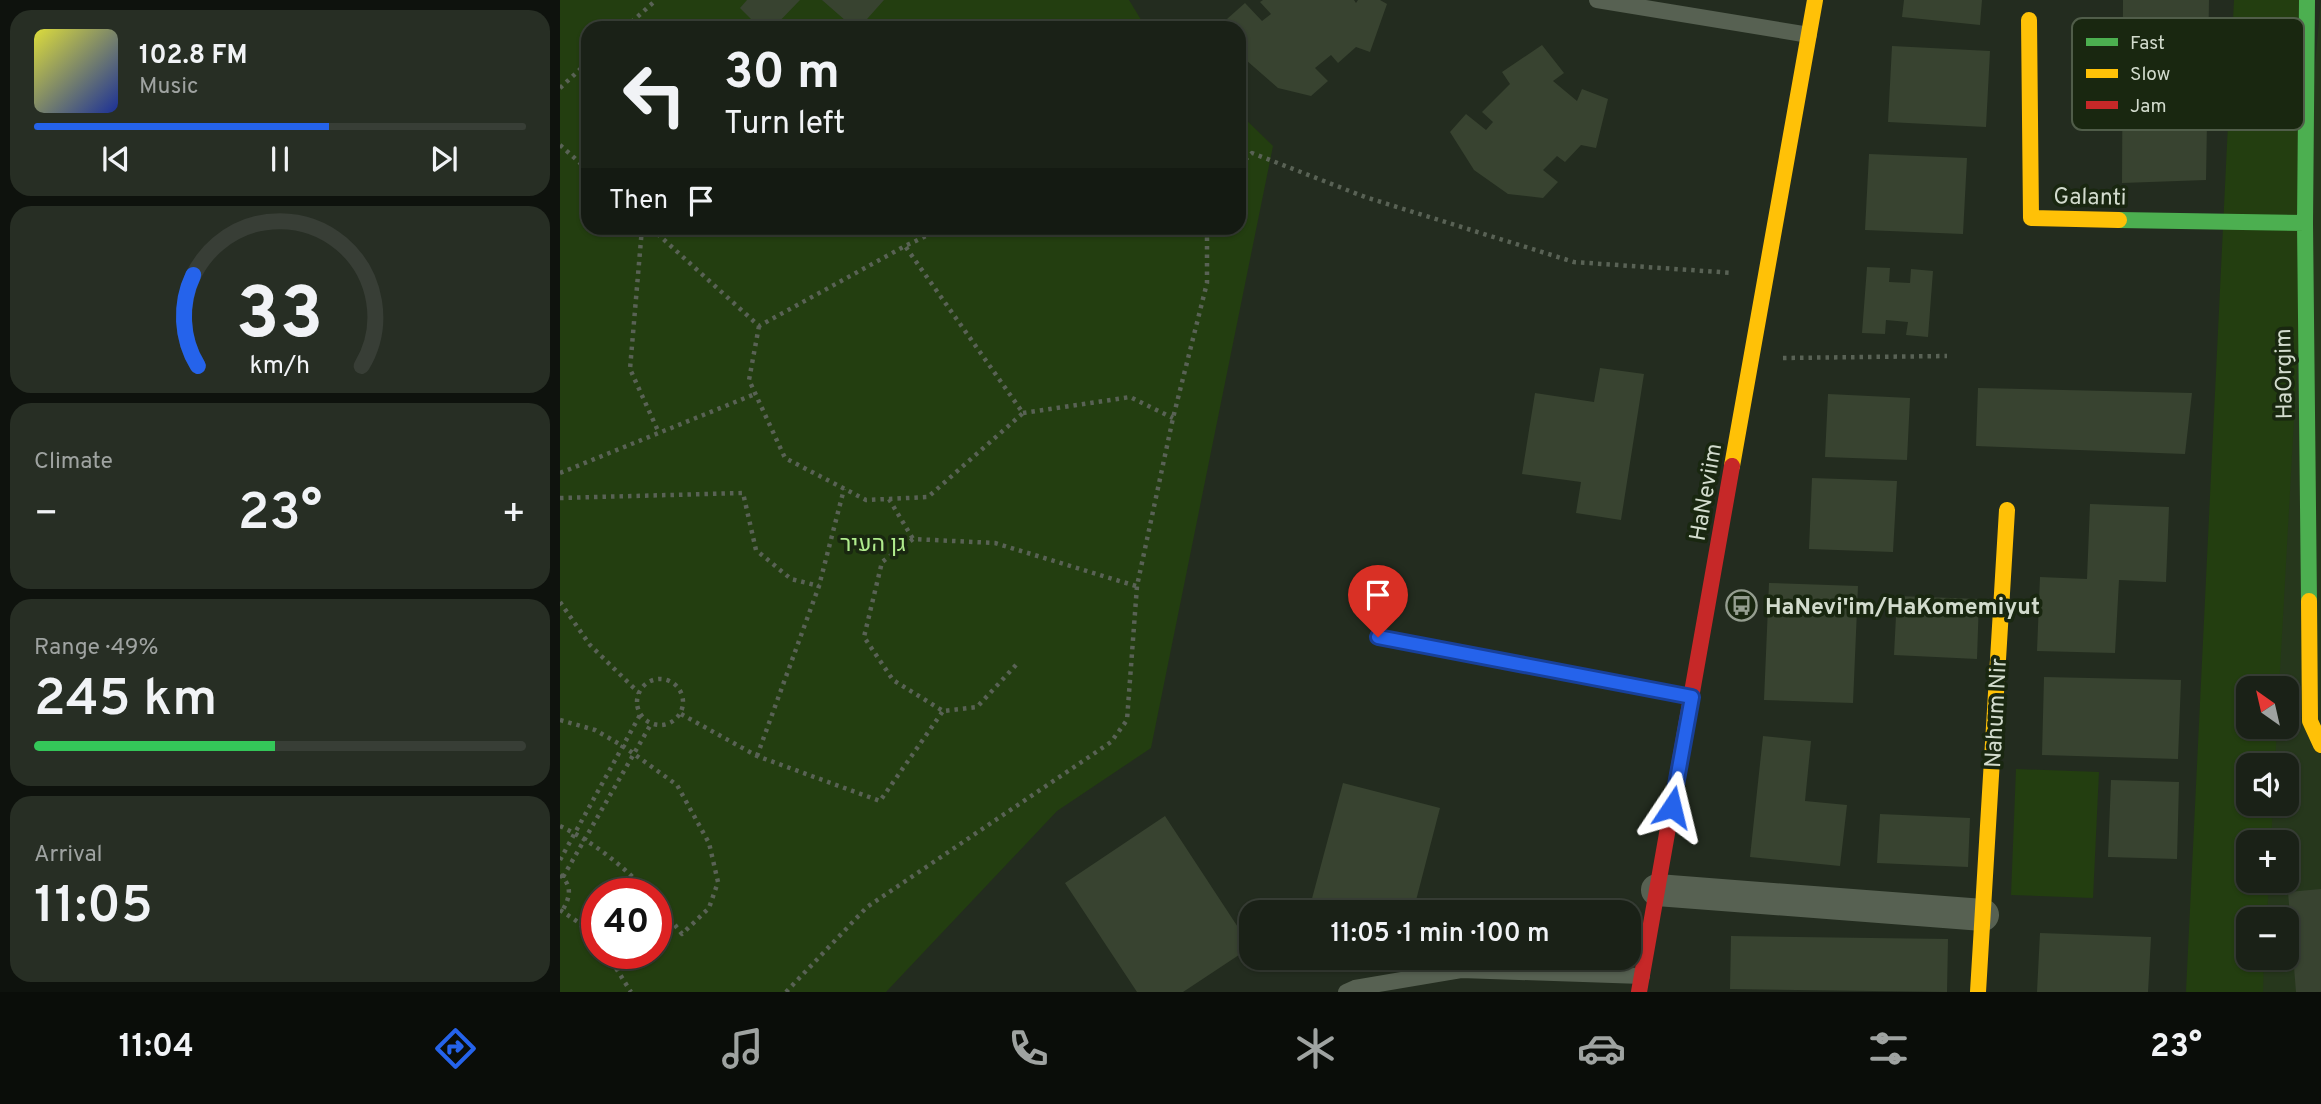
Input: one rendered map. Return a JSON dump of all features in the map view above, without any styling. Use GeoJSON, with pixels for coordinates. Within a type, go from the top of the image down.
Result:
{"type":"FeatureCollection","features":[{"type":"Feature","properties":{"kind":"street","name":"HaNeviim"},"geometry":{"type":"LineString","coordinates":[[1639,992],[1815,0]]}},
{"type":"Feature","properties":{"kind":"street","name":"HaOrgim"},"geometry":{"type":"LineString","coordinates":[[2307,0],[2305,223],[2310,721],[2321,745]]}},
{"type":"Feature","properties":{"kind":"street","name":"Galanti"},"geometry":{"type":"LineString","coordinates":[[2029,20],[2031,218],[2305,223]]}},
{"type":"Feature","properties":{"kind":"street","name":"Nahum Nir"},"geometry":{"type":"LineString","coordinates":[[1978,992],[2007,510]]}},
{"type":"Feature","properties":{"kind":"street"},"geometry":{"type":"LineString","coordinates":[[1657,890],[1983,915]]}},
{"type":"Feature","properties":{"kind":"lane"},"geometry":{"type":"LineString","coordinates":[[1597,0],[1809,35]]}},
{"type":"Feature","properties":{"kind":"lane"},"geometry":{"type":"LineString","coordinates":[[1378,637],[1692,697]]}},
{"type":"Feature","properties":{"kind":"lane"},"geometry":{"type":"LineString","coordinates":[[1353,991],[1461,970],[1642,975]]}},
{"type":"Feature","properties":{"kind":"path"},"geometry":{"type":"LineString","coordinates":[[633,21],[656,0]]}},
{"type":"Feature","properties":{"kind":"path"},"geometry":{"type":"LineString","coordinates":[[560,88],[581,68]]}},
{"type":"Feature","properties":{"kind":"path"},"geometry":{"type":"LineString","coordinates":[[560,145],[581,164]]}},
{"type":"Feature","properties":{"kind":"path"},"geometry":{"type":"LineString","coordinates":[[1246,159],[1252,153],[1365,197],[1574,262],[1767,275]]}},
{"type":"Feature","properties":{"kind":"path"},"geometry":{"type":"LineString","coordinates":[[641,235],[630,369],[659,433]]}},
{"type":"Feature","properties":{"kind":"path"},"geometry":{"type":"LineString","coordinates":[[659,235],[759,326]]}},
{"type":"Feature","properties":{"kind":"path"},"geometry":{"type":"LineString","coordinates":[[759,326],[928,235]]}},
{"type":"Feature","properties":{"kind":"path"},"geometry":{"type":"LineString","coordinates":[[786,992],[867,906],[1111,742],[1127,720],[1137,586],[1173,418],[1208,283],[1207,235]]}},
{"type":"Feature","properties":{"kind":"path"},"geometry":{"type":"LineString","coordinates":[[905,246],[1023,412]]}},
{"type":"Feature","properties":{"kind":"path"},"geometry":{"type":"LineString","coordinates":[[759,326],[749,380],[785,458],[866,500],[928,497],[1023,412],[1130,397],[1173,418]]}},
{"type":"Feature","properties":{"kind":"path"},"geometry":{"type":"LineString","coordinates":[[1752,359],[1947,356]]}},
{"type":"Feature","properties":{"kind":"path"},"geometry":{"type":"LineString","coordinates":[[560,473],[755,394]]}},
{"type":"Feature","properties":{"kind":"path"},"geometry":{"type":"LineString","coordinates":[[757,756],[819,586],[844,489]]}},
{"type":"Feature","properties":{"kind":"path"},"geometry":{"type":"LineString","coordinates":[[560,498],[743,494],[756,551],[791,579],[819,586]]}},
{"type":"Feature","properties":{"kind":"path"},"geometry":{"type":"LineString","coordinates":[[889,499],[913,538]]}},
{"type":"Feature","properties":{"kind":"path"},"geometry":{"type":"LineString","coordinates":[[1016,665],[977,707],[943,711],[893,680],[864,637],[882,562],[913,538],[995,543],[1137,586]]}},
{"type":"Feature","properties":{"kind":"path"},"geometry":{"type":"LineString","coordinates":[[560,602],[590,645],[639,692]]}},
{"type":"Feature","properties":{"kind":"path"},"geometry":{"type":"LineString","coordinates":[[657,679],[671,681],[682,693],[684,700],[681,714],[669,724],[651,724],[640,715],[637,708],[639,692],[649,682],[657,679]]}},
{"type":"Feature","properties":{"kind":"path"},"geometry":{"type":"LineString","coordinates":[[681,714],[757,756],[880,801],[943,711]]}},
{"type":"Feature","properties":{"kind":"path"},"geometry":{"type":"LineString","coordinates":[[560,860],[640,715]]}},
{"type":"Feature","properties":{"kind":"path"},"geometry":{"type":"LineString","coordinates":[[560,720],[595,730],[623,746],[677,785],[709,843],[718,882],[709,908],[682,934],[672,921]]}},
{"type":"Feature","properties":{"kind":"path"},"geometry":{"type":"LineString","coordinates":[[581,925],[561,911],[569,895],[569,886],[562,876],[586,840],[651,724]]}},
{"type":"Feature","properties":{"kind":"path"},"geometry":{"type":"LineString","coordinates":[[560,827],[586,840],[633,878]]}},
{"type":"Feature","properties":{"kind":"path"},"geometry":{"type":"LineString","coordinates":[[616,969],[631,992]]}},
{"type":"Feature","properties":{"kind":"shaded area"},"geometry":{"type":"Polygon","coordinates":[[[2321,0],[2321,992],[2244,992],[2245,970],[2299,970],[2299,907],[2248,907],[2248,893],[2299,893],[2299,830],[2251,830],[2251,816],[2299,816],[2299,753],[2254,753],[2255,739],[2300,738],[2300,676],[2258,676],[2321,0]]]}},
{"type":"Feature","properties":{"kind":"green space","name":"גן העיר"},"geometry":{"type":"Polygon","coordinates":[[[560,0],[1129,0],[1142,21],[581,21],[581,235],[1246,235],[1246,120],[1273,146],[1151,748],[1057,811],[886,992],[560,992],[560,0]]]}},
{"type":"Feature","properties":{"kind":"green space"},"geometry":{"type":"Polygon","coordinates":[[[2234,0],[2312,0],[2305,223],[2280,676],[2236,676],[2236,739],[2276,739],[2276,753],[2236,753],[2236,816],[2272,816],[2272,830],[2236,830],[2236,893],[2268,893],[2268,907],[2236,907],[2236,970],[2264,970],[2263,992],[2186,992],[2228,130],[2304,130],[2304,18],[2233,18],[2234,0]]]}},
{"type":"Feature","properties":{"kind":"green space"},"geometry":{"type":"Polygon","coordinates":[[[2016,769],[2099,772],[2093,898],[2011,895],[2016,769]]]}},
{"type":"Feature","properties":{"kind":"building"},"geometry":{"type":"Polygon","coordinates":[[[747,0],[800,0],[780,21],[753,21],[740,8],[747,0]]]}},
{"type":"Feature","properties":{"kind":"building"},"geometry":{"type":"Polygon","coordinates":[[[822,0],[884,0],[865,21],[846,21],[822,0]]]}},
{"type":"Feature","properties":{"kind":"building"},"geometry":{"type":"Polygon","coordinates":[[[1354,0],[1356,3],[1358,0],[1380,0],[1387,4],[1370,52],[1356,47],[1338,63],[1331,55],[1315,68],[1328,81],[1311,96],[1278,88],[1246,60],[1246,21],[1227,19],[1245,3],[1262,21],[1271,14],[1260,2],[1354,0]]]}},
{"type":"Feature","properties":{"kind":"building"},"geometry":{"type":"Polygon","coordinates":[[[1904,0],[1982,0],[1980,25],[1902,17],[1904,0]]]}},
{"type":"Feature","properties":{"kind":"building"},"geometry":{"type":"Polygon","coordinates":[[[2123,0],[2209,0],[2209,18],[2123,18],[2123,0]]]}},
{"type":"Feature","properties":{"kind":"building"},"geometry":{"type":"Polygon","coordinates":[[[1542,45],[1564,73],[1553,81],[1577,101],[1582,89],[1608,99],[1596,148],[1581,145],[1565,162],[1557,156],[1543,170],[1558,182],[1543,198],[1508,194],[1474,170],[1450,132],[1466,114],[1486,130],[1493,122],[1482,112],[1510,84],[1502,72],[1542,45]]]}},
{"type":"Feature","properties":{"kind":"building"},"geometry":{"type":"Polygon","coordinates":[[[1892,46],[1990,51],[1986,127],[1888,122],[1892,46]]]}},
{"type":"Feature","properties":{"kind":"building"},"geometry":{"type":"Polygon","coordinates":[[[2122,130],[2207,130],[2206,180],[2122,183],[2122,130]]]}},
{"type":"Feature","properties":{"kind":"building"},"geometry":{"type":"Polygon","coordinates":[[[1869,154],[1967,158],[1963,234],[1865,230],[1869,154]]]}},
{"type":"Feature","properties":{"kind":"building"},"geometry":{"type":"Polygon","coordinates":[[[1867,267],[1890,268],[1889,282],[1910,283],[1911,269],[1933,271],[1928,337],[1906,335],[1908,322],[1886,320],[1885,334],[1862,333],[1867,267]]]}},
{"type":"Feature","properties":{"kind":"building"},"geometry":{"type":"Polygon","coordinates":[[[1600,368],[1644,374],[1621,520],[1576,513],[1581,482],[1522,474],[1535,393],[1594,402],[1600,368]]]}},
{"type":"Feature","properties":{"kind":"building"},"geometry":{"type":"Polygon","coordinates":[[[1978,388],[2192,393],[2185,454],[1976,446],[1978,388]]]}},
{"type":"Feature","properties":{"kind":"building"},"geometry":{"type":"Polygon","coordinates":[[[1828,394],[1910,398],[1907,460],[1825,457],[1828,394]]]}},
{"type":"Feature","properties":{"kind":"building"},"geometry":{"type":"Polygon","coordinates":[[[1812,478],[1897,481],[1893,552],[1809,549],[1812,478]]]}},
{"type":"Feature","properties":{"kind":"building"},"geometry":{"type":"Polygon","coordinates":[[[2090,504],[2169,507],[2166,582],[2119,580],[2115,653],[2037,651],[2040,577],[2087,579],[2090,504]]]}},
{"type":"Feature","properties":{"kind":"building"},"geometry":{"type":"Polygon","coordinates":[[[1769,583],[1858,586],[1853,703],[1764,700],[1769,583]]]}},
{"type":"Feature","properties":{"kind":"building"},"geometry":{"type":"Polygon","coordinates":[[[1897,596],[1979,599],[1977,659],[1894,655],[1897,596]]]}},
{"type":"Feature","properties":{"kind":"building"},"geometry":{"type":"Polygon","coordinates":[[[2044,677],[2181,680],[2178,759],[2042,755],[2044,677]]]}},
{"type":"Feature","properties":{"kind":"building"},"geometry":{"type":"Polygon","coordinates":[[[1763,736],[1811,741],[1805,801],[1847,805],[1840,866],[1750,857],[1763,736]]]}},
{"type":"Feature","properties":{"kind":"building"},"geometry":{"type":"Polygon","coordinates":[[[2111,780],[2179,782],[2177,859],[2108,857],[2111,780]]]}},
{"type":"Feature","properties":{"kind":"building"},"geometry":{"type":"Polygon","coordinates":[[[1343,783],[1440,808],[1416,900],[1312,900],[1343,783]]]}},
{"type":"Feature","properties":{"kind":"building"},"geometry":{"type":"Polygon","coordinates":[[[1880,814],[1970,818],[1968,867],[1877,863],[1880,814]]]}},
{"type":"Feature","properties":{"kind":"building"},"geometry":{"type":"Polygon","coordinates":[[[1165,816],[1239,929],[1239,955],[1183,992],[1137,992],[1065,883],[1165,816]]]}},
{"type":"Feature","properties":{"kind":"building"},"geometry":{"type":"Polygon","coordinates":[[[2321,889],[2321,992],[2296,992],[2294,970],[2299,970],[2299,907],[2289,907],[2288,893],[2321,889]]]}},
{"type":"Feature","properties":{"kind":"building"},"geometry":{"type":"Polygon","coordinates":[[[2040,933],[2151,937],[2148,992],[2037,992],[2040,933]]]}},
{"type":"Feature","properties":{"kind":"building"},"geometry":{"type":"Polygon","coordinates":[[[1731,936],[1948,939],[1947,992],[1730,989],[1731,936]]]}},
{"type":"Feature","properties":{"kind":"traffic: fast"},"geometry":{"type":"LineString","coordinates":[[2307,0],[2305,223],[2309,601]]}},
{"type":"Feature","properties":{"kind":"traffic: fast"},"geometry":{"type":"LineString","coordinates":[[2119,220],[2305,223]]}},
{"type":"Feature","properties":{"kind":"traffic: slow"},"geometry":{"type":"LineString","coordinates":[[1732,466],[1815,0]]}},
{"type":"Feature","properties":{"kind":"traffic: slow"},"geometry":{"type":"LineString","coordinates":[[2029,20],[2031,218],[2119,220]]}},
{"type":"Feature","properties":{"kind":"traffic: slow"},"geometry":{"type":"LineString","coordinates":[[1978,992],[2007,510]]}},
{"type":"Feature","properties":{"kind":"traffic: slow"},"geometry":{"type":"LineString","coordinates":[[2309,601],[2310,721],[2321,745]]}},
{"type":"Feature","properties":{"kind":"traffic: jam"},"geometry":{"type":"LineString","coordinates":[[1639,992],[1732,466]]}},
{"type":"Feature","properties":{"kind":"place","name":"HaNevi'im/HaKomemiyut"},"geometry":{"type":"Point","coordinates":[1742,606]}},
{"type":"Feature","properties":{"kind":"route"},"geometry":{"type":"LineString","coordinates":[[1378,637],[1692,697],[1672,807]]}}]}
